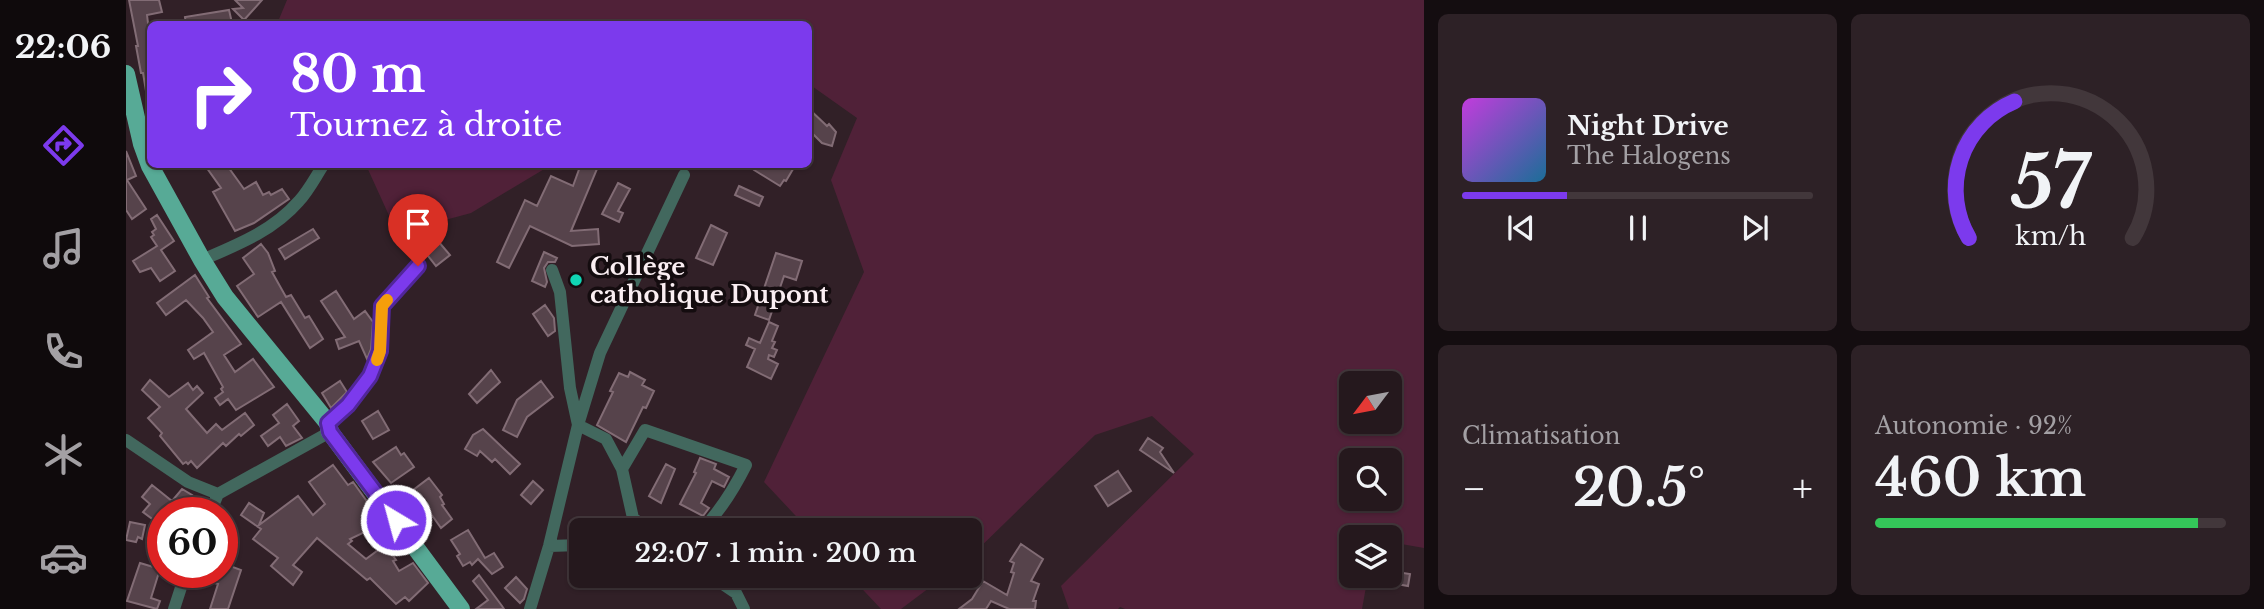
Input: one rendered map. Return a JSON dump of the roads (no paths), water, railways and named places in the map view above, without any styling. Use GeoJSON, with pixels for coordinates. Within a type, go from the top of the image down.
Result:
{"type":"FeatureCollection","features":[{"type":"Feature","properties":{"kind":"main road"},"geometry":{"type":"LineString","coordinates":[[126,74],[147,158]]}},
{"type":"Feature","properties":{"kind":"main road"},"geometry":{"type":"LineString","coordinates":[[151,168],[225,297],[329,427],[461,609]]}},
{"type":"Feature","properties":{"kind":"street"},"geometry":{"type":"LineString","coordinates":[[202,260],[240,244],[284,217],[300,200],[321,168]]}},
{"type":"Feature","properties":{"kind":"street"},"geometry":{"type":"LineString","coordinates":[[530,609],[549,546],[578,425],[600,353],[684,175]]}},
{"type":"Feature","properties":{"kind":"street"},"geometry":{"type":"LineString","coordinates":[[217,497],[329,427],[370,376],[380,351],[382,306],[418,266]]}},
{"type":"Feature","properties":{"kind":"street"},"geometry":{"type":"LineString","coordinates":[[552,270],[560,292],[570,388],[578,425]]}},
{"type":"Feature","properties":{"kind":"street"},"geometry":{"type":"LineString","coordinates":[[578,425],[606,439],[622,468],[633,518]]}},
{"type":"Feature","properties":{"kind":"street"},"geometry":{"type":"LineString","coordinates":[[622,468],[645,430],[746,465],[737,484],[714,518]]}},
{"type":"Feature","properties":{"kind":"street"},"geometry":{"type":"LineString","coordinates":[[126,440],[188,482],[218,494]]}},
{"type":"Feature","properties":{"kind":"street"},"geometry":{"type":"LineString","coordinates":[[549,546],[569,545]]}},
{"type":"Feature","properties":{"kind":"street"},"geometry":{"type":"LineString","coordinates":[[174,609],[181,588]]}},
{"type":"Feature","properties":{"kind":"street"},"geometry":{"type":"LineString","coordinates":[[729,588],[736,593],[744,609]]}},
{"type":"Feature","properties":{"kind":"place","name":"Collège catholique Dupont"},"geometry":{"type":"Point","coordinates":[576,280]}}]}
